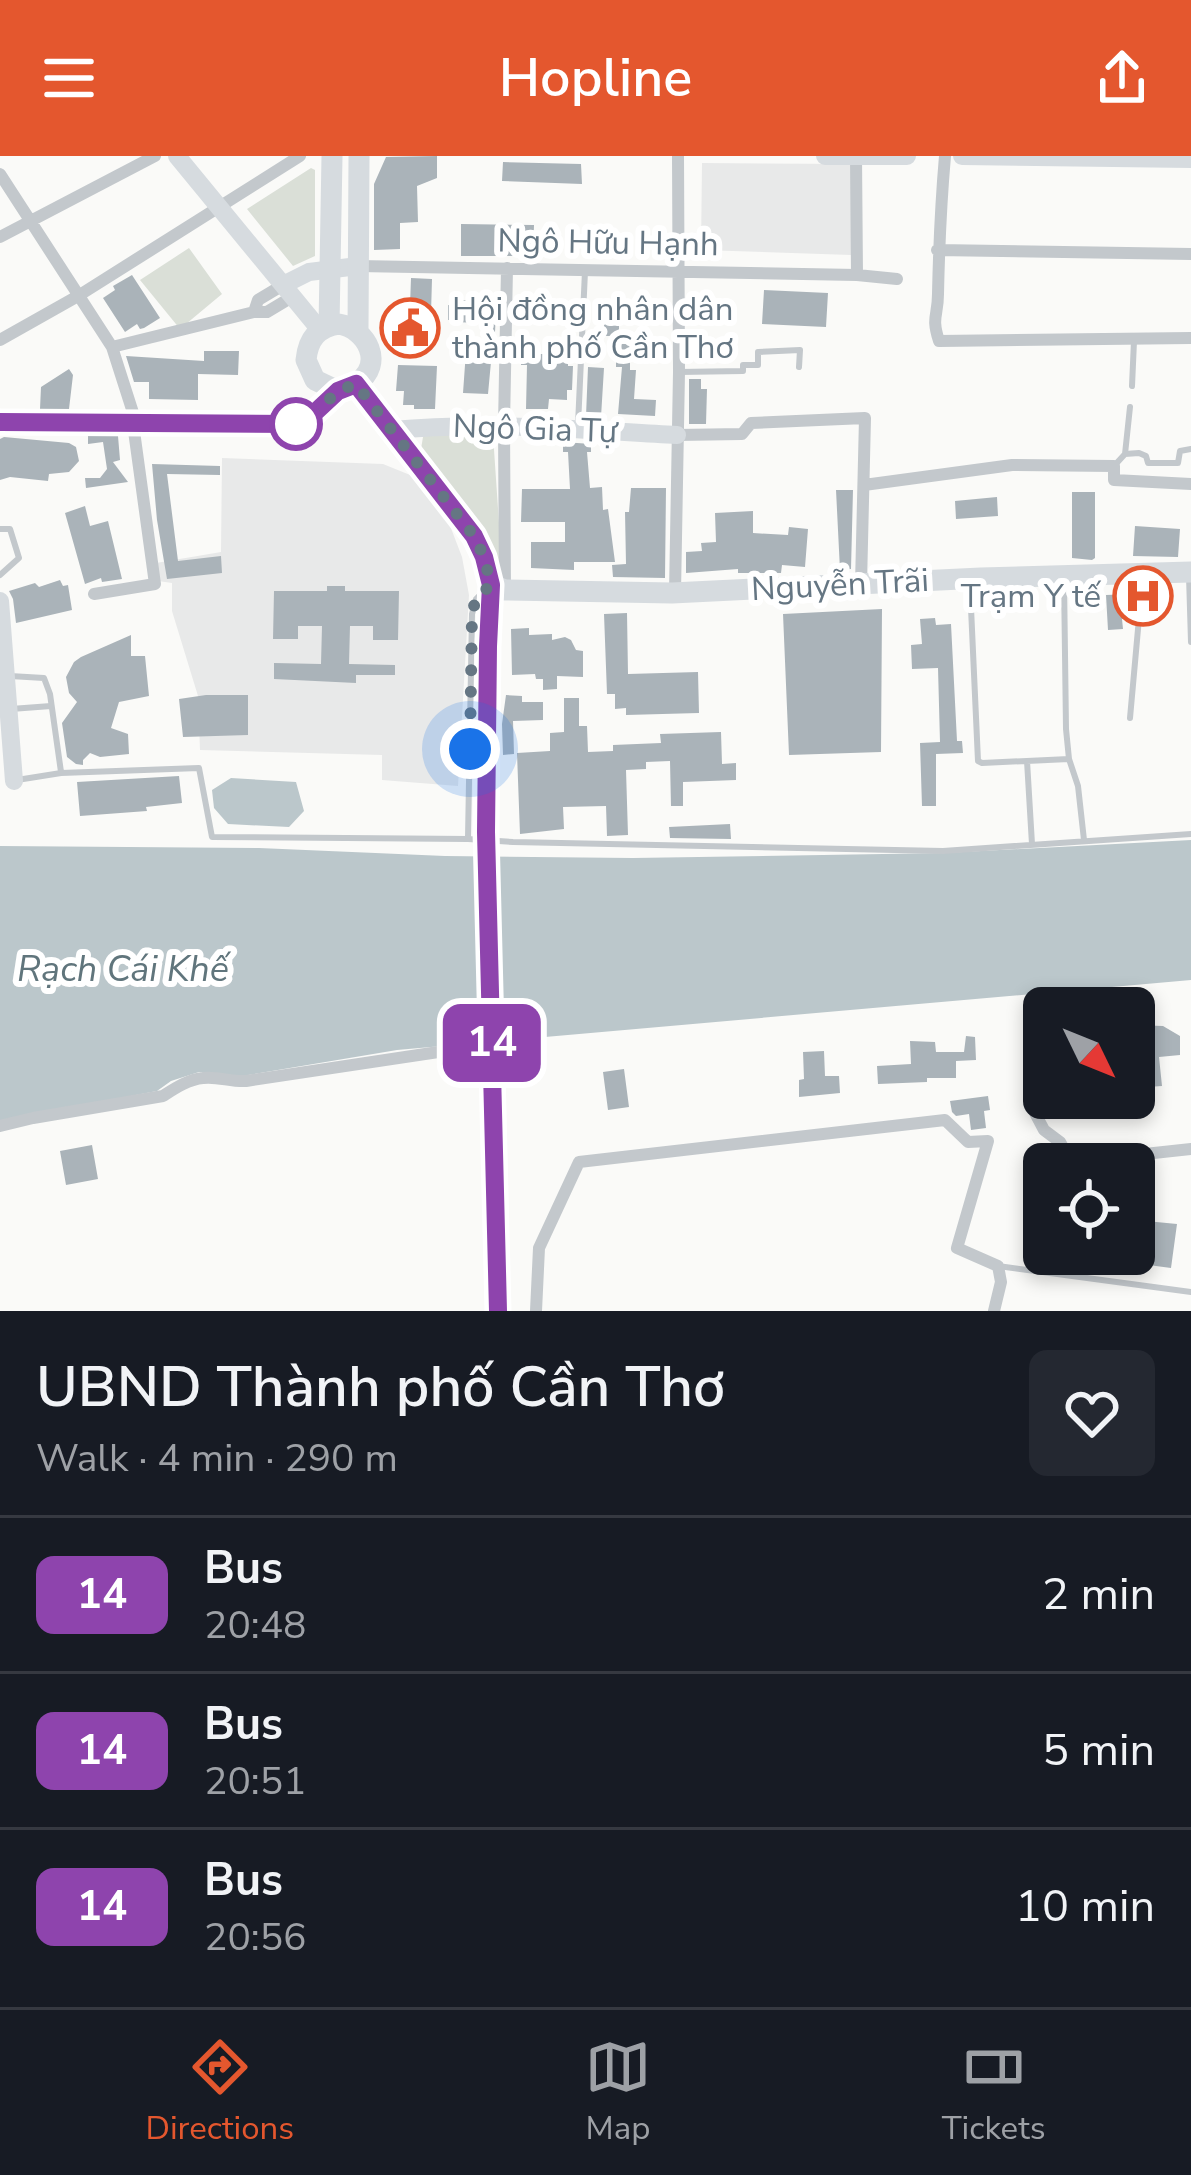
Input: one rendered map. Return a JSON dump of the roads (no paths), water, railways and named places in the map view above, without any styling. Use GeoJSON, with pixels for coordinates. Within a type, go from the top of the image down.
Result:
{"type":"FeatureCollection","features":[{"type":"Feature","properties":{"kind":"main road"},"geometry":{"type":"LineString","coordinates":[[332,156],[324,328],[307,349],[309,371],[315,380],[347,388],[392,430],[474,536],[498,588]]}},
{"type":"Feature","properties":{"kind":"main road"},"geometry":{"type":"LineString","coordinates":[[358,156],[358,331]]}},
{"type":"Feature","properties":{"kind":"main road"},"geometry":{"type":"LineString","coordinates":[[324,328],[349,326],[365,338],[369,368],[347,388]]}},
{"type":"Feature","properties":{"kind":"main road","name":"Nguyễn Trãi"},"geometry":{"type":"LineString","coordinates":[[498,588],[675,593],[1190,572]]}},
{"type":"Feature","properties":{"kind":"street"},"geometry":{"type":"LineString","coordinates":[[0,237],[155,156]]}},
{"type":"Feature","properties":{"kind":"street"},"geometry":{"type":"LineString","coordinates":[[177,156],[324,328]]}},
{"type":"Feature","properties":{"kind":"street"},"geometry":{"type":"LineString","coordinates":[[0,340],[300,156]]}},
{"type":"Feature","properties":{"kind":"street"},"geometry":{"type":"LineString","coordinates":[[675,593],[679,156]]}},
{"type":"Feature","properties":{"kind":"street"},"geometry":{"type":"LineString","coordinates":[[825,156],[907,156]]}},
{"type":"Feature","properties":{"kind":"street"},"geometry":{"type":"LineString","coordinates":[[945,156],[933,323],[940,341],[1191,338]]}},
{"type":"Feature","properties":{"kind":"street"},"geometry":{"type":"LineString","coordinates":[[962,156],[1191,159]]}},
{"type":"Feature","properties":{"kind":"street"},"geometry":{"type":"LineString","coordinates":[[856,157],[862,275]]}},
{"type":"Feature","properties":{"kind":"street"},"geometry":{"type":"LineString","coordinates":[[0,174],[112,346],[136,422],[154,584],[94,594]]}},
{"type":"Feature","properties":{"kind":"street"},"geometry":{"type":"LineString","coordinates":[[937,250],[1191,254]]}},
{"type":"Feature","properties":{"kind":"street"},"geometry":{"type":"LineString","coordinates":[[112,346],[267,312],[309,272],[358,266]]}},
{"type":"Feature","properties":{"kind":"street","name":"Ngô Hữu Hạnh"},"geometry":{"type":"LineString","coordinates":[[358,266],[897,279]]}},
{"type":"Feature","properties":{"kind":"street"},"geometry":{"type":"LineString","coordinates":[[497,1311],[486,832],[488,646],[498,588],[507,268]]}},
{"type":"Feature","properties":{"kind":"street"},"geometry":{"type":"LineString","coordinates":[[0,422],[296,424],[347,388]]}},
{"type":"Feature","properties":{"kind":"street"},"geometry":{"type":"LineString","coordinates":[[677,435],[742,434],[751,423],[866,418],[861,584]]}},
{"type":"Feature","properties":{"kind":"street","name":"Ngô Gia Tự"},"geometry":{"type":"LineString","coordinates":[[392,430],[451,424],[677,435]]}},
{"type":"Feature","properties":{"kind":"street"},"geometry":{"type":"LineString","coordinates":[[864,485],[1012,465],[1114,466],[1114,480],[1191,484]]}},
{"type":"Feature","properties":{"kind":"street"},"geometry":{"type":"LineString","coordinates":[[0,602],[14,781]]}},
{"type":"Feature","properties":{"kind":"street"},"geometry":{"type":"LineString","coordinates":[[0,1126],[164,1096],[202,1078],[246,1081],[445,1051],[458,1063]]}},
{"type":"Feature","properties":{"kind":"street"},"geometry":{"type":"LineString","coordinates":[[1038,1119],[1071,1162],[1191,1148]]}},
{"type":"Feature","properties":{"kind":"street"},"geometry":{"type":"LineString","coordinates":[[536,1311],[539,1248],[579,1162],[945,1120],[968,1142],[988,1141],[957,1248],[998,1266],[1001,1282],[994,1311]]}},
{"type":"Feature","properties":{"kind":"lane"},"geometry":{"type":"LineString","coordinates":[[578,429],[585,270]]}},
{"type":"Feature","properties":{"kind":"lane"},"geometry":{"type":"LineString","coordinates":[[1132,386],[1134,338]]}},
{"type":"Feature","properties":{"kind":"lane"},"geometry":{"type":"LineString","coordinates":[[680,372],[743,371],[743,365],[758,364],[758,352],[800,350],[799,367]]}},
{"type":"Feature","properties":{"kind":"lane"},"geometry":{"type":"LineString","coordinates":[[1114,466],[1125,454],[1130,407]]}},
{"type":"Feature","properties":{"kind":"lane"},"geometry":{"type":"LineString","coordinates":[[1148,463],[1178,463],[1180,451],[1191,446]]}},
{"type":"Feature","properties":{"kind":"lane"},"geometry":{"type":"LineString","coordinates":[[1125,454],[1146,456],[1148,482]]}},
{"type":"Feature","properties":{"kind":"lane"},"geometry":{"type":"LineString","coordinates":[[0,529],[10,529],[20,558],[0,575]]}},
{"type":"Feature","properties":{"kind":"lane"},"geometry":{"type":"LineString","coordinates":[[1190,572],[1191,641]]}},
{"type":"Feature","properties":{"kind":"lane"},"geometry":{"type":"LineString","coordinates":[[1130,718],[1136,640],[1149,592],[1149,573]]}},
{"type":"Feature","properties":{"kind":"lane"},"geometry":{"type":"LineString","coordinates":[[1064,575],[1065,710],[1084,840]]}},
{"type":"Feature","properties":{"kind":"lane"},"geometry":{"type":"LineString","coordinates":[[970,578],[977,759],[982,763],[1069,759]]}},
{"type":"Feature","properties":{"kind":"lane"},"geometry":{"type":"LineString","coordinates":[[468,839],[472,614],[476,598],[498,588]]}},
{"type":"Feature","properties":{"kind":"lane"},"geometry":{"type":"LineString","coordinates":[[6,676],[44,678],[62,773]]}},
{"type":"Feature","properties":{"kind":"lane"},"geometry":{"type":"LineString","coordinates":[[7,710],[52,706]]}},
{"type":"Feature","properties":{"kind":"lane"},"geometry":{"type":"LineString","coordinates":[[1027,761],[1033,844]]}},
{"type":"Feature","properties":{"kind":"lane"},"geometry":{"type":"LineString","coordinates":[[14,781],[62,773],[199,768],[212,837],[943,851],[1191,834]]}},
{"type":"Feature","properties":{"kind":"lane"},"geometry":{"type":"LineString","coordinates":[[998,1266],[1191,1292]]}},
{"type":"Feature","properties":{"kind":"water"},"geometry":{"type":"Polygon","coordinates":[[[231,778],[296,782],[304,811],[289,827],[228,824],[214,808],[212,790],[231,778]]]}},
{"type":"Feature","properties":{"kind":"water","name":"Rạch Cái Khế"},"geometry":{"type":"Polygon","coordinates":[[[1191,840],[1191,980],[1112,987],[1023,987],[1023,995],[397,1050],[242,1076],[199,1072],[157,1091],[0,1121],[0,846],[633,858],[944,853],[1191,840]]]}},
{"type":"Feature","properties":{"kind":"place","name":"Hội đồng nhân dân thành phố Cần Thơ"},"geometry":{"type":"Point","coordinates":[410,328]}},
{"type":"Feature","properties":{"kind":"place","name":"Trạm Y tế"},"geometry":{"type":"Point","coordinates":[1143,596]}}]}
